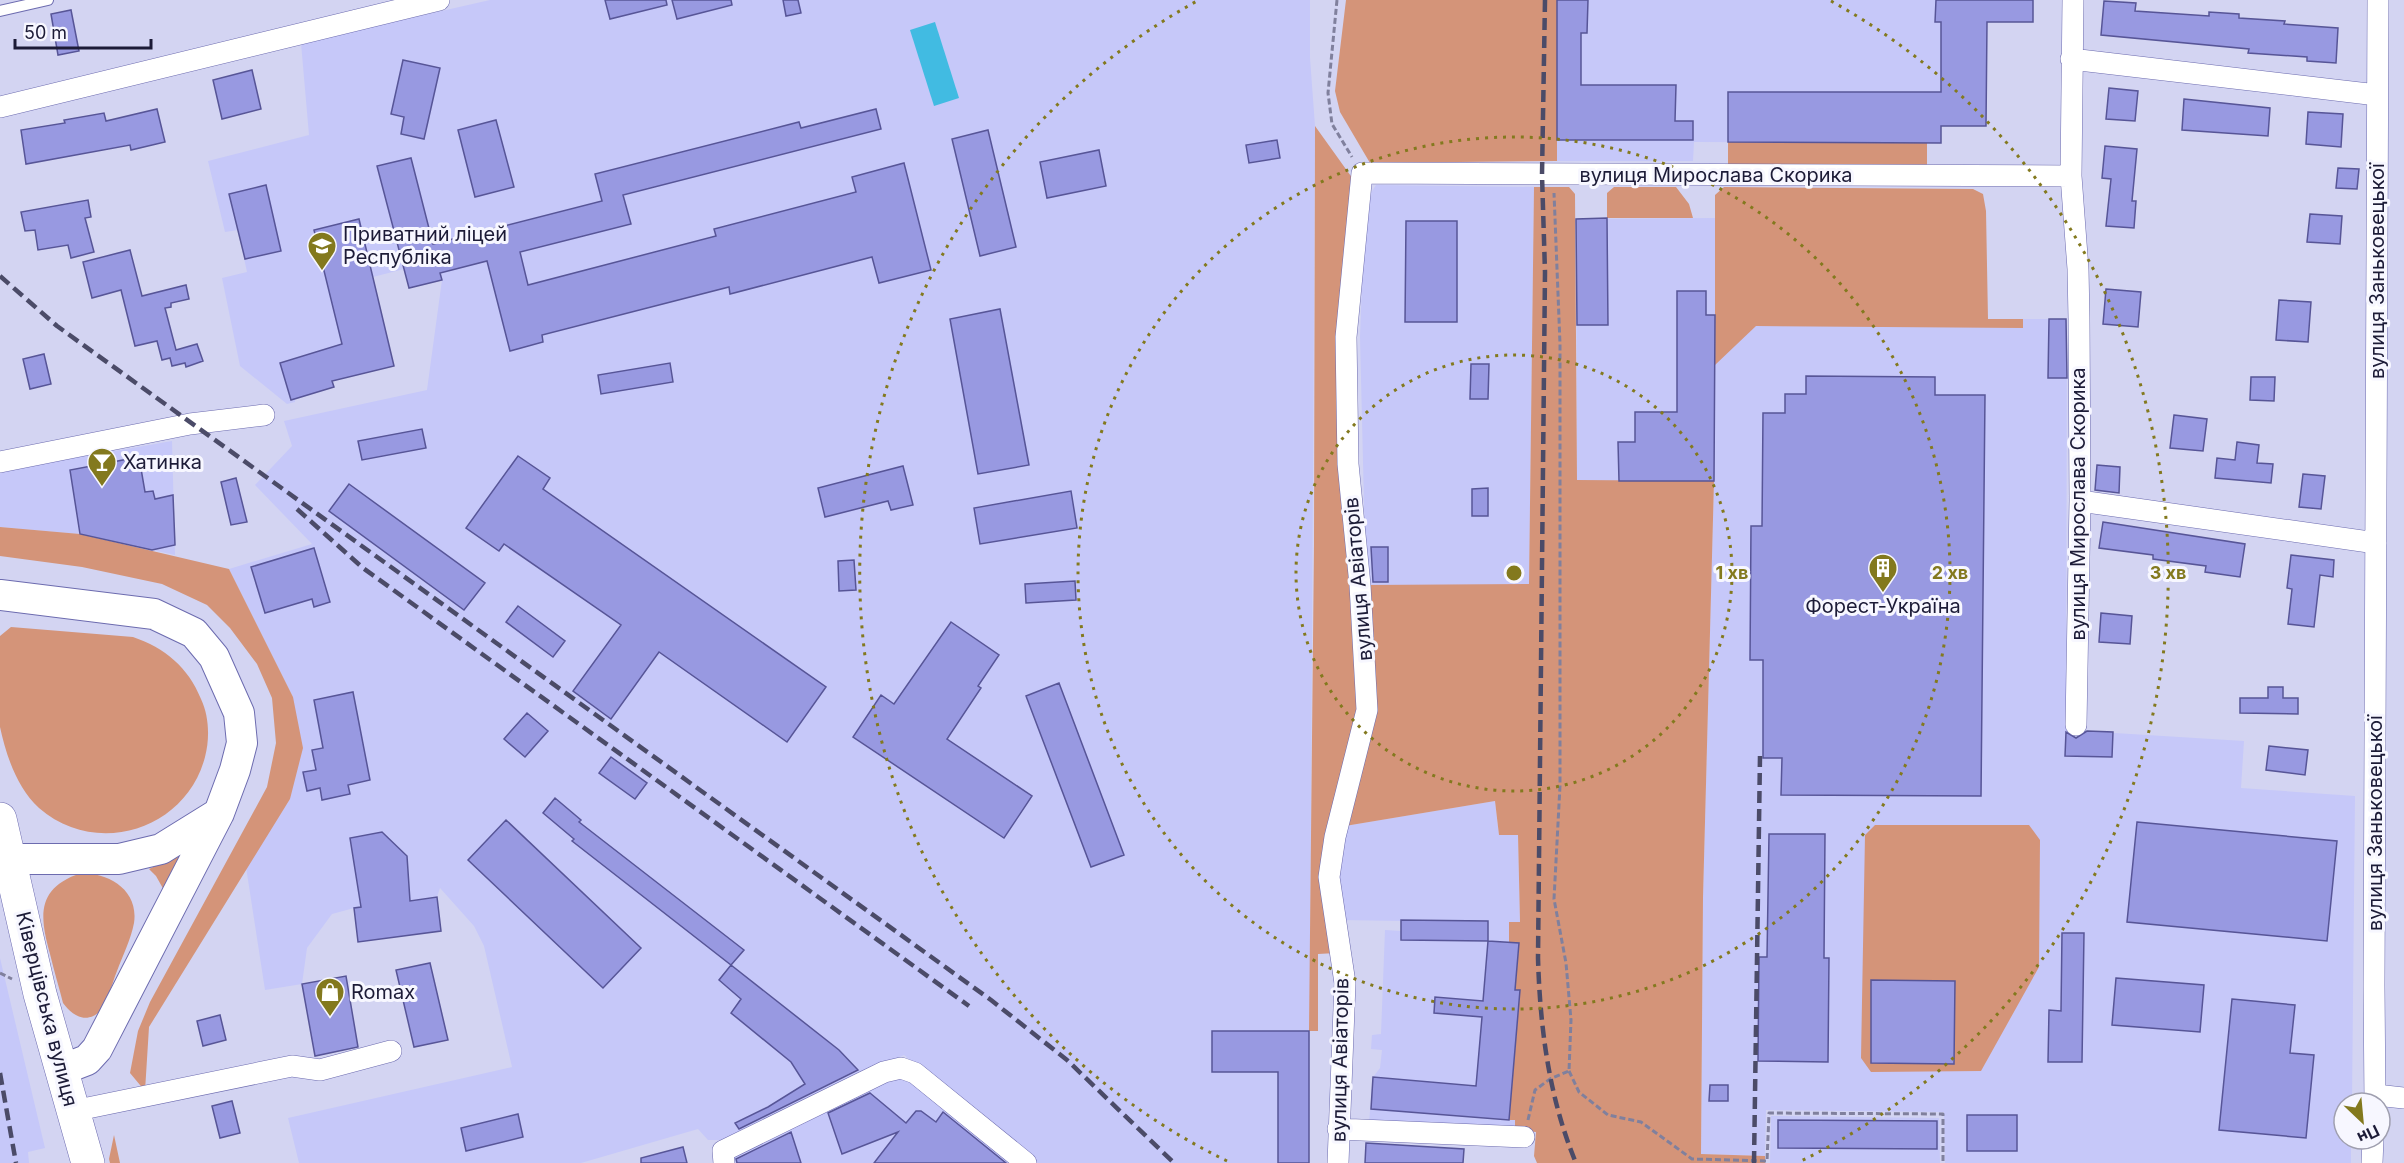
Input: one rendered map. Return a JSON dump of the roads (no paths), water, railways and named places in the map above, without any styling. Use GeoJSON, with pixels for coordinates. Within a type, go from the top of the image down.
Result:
{"type":"FeatureCollection","features":[{"type":"Feature","properties":{"kind":"main road"},"geometry":{"type":"LineString","coordinates":[[0,595],[154,614],[194,633],[214,657],[239,712],[242,743],[219,813],[97,1049],[87,1060],[62,1070]]}},
{"type":"Feature","properties":{"kind":"main road"},"geometry":{"type":"LineString","coordinates":[[10,859],[119,859],[161,849],[219,813]]}},
{"type":"Feature","properties":{"kind":"main road","name":"Ківерцівська вулиця"},"geometry":{"type":"LineString","coordinates":[[0,819],[40,994],[88,1163]]}},
{"type":"Feature","properties":{"kind":"street"},"geometry":{"type":"LineString","coordinates":[[0,107],[439,0]]}},
{"type":"Feature","properties":{"kind":"street","name":"вулиця Мирослава Скорика"},"geometry":{"type":"LineString","coordinates":[[2073,0],[2071,176],[2078,268],[2079,501],[2076,725]]}},
{"type":"Feature","properties":{"kind":"street","name":"вулиця Заньковецької"},"geometry":{"type":"LineString","coordinates":[[2375,1091],[2378,0]]}},
{"type":"Feature","properties":{"kind":"street"},"geometry":{"type":"LineString","coordinates":[[2071,59],[2377,95]]}},
{"type":"Feature","properties":{"kind":"street","name":"вулиця Мирослава Скорика"},"geometry":{"type":"LineString","coordinates":[[1362,173],[2071,176]]}},
{"type":"Feature","properties":{"kind":"street","name":"вулиця Авіаторів"},"geometry":{"type":"LineString","coordinates":[[1338,1163],[1344,983],[1329,877],[1335,837],[1367,710],[1360,585],[1348,464],[1346,337],[1362,173]]}},
{"type":"Feature","properties":{"kind":"street"},"geometry":{"type":"LineString","coordinates":[[0,462],[190,424],[264,416]]}},
{"type":"Feature","properties":{"kind":"street"},"geometry":{"type":"LineString","coordinates":[[2079,501],[2376,543]]}},
{"type":"Feature","properties":{"kind":"street"},"geometry":{"type":"LineString","coordinates":[[73,1112],[292,1066],[320,1070],[391,1052]]}},
{"type":"Feature","properties":{"kind":"street"},"geometry":{"type":"LineString","coordinates":[[724,1163],[723,1151],[884,1072],[902,1068],[915,1073],[1026,1163]]}},
{"type":"Feature","properties":{"kind":"street"},"geometry":{"type":"LineString","coordinates":[[1338,1129],[1524,1137]]}},
{"type":"Feature","properties":{"kind":"lane"},"geometry":{"type":"LineString","coordinates":[[0,11],[48,0]]}},
{"type":"Feature","properties":{"kind":"railway"},"geometry":{"type":"LineString","coordinates":[[1545,0],[1542,175],[1545,272],[1538,958],[1541,1010],[1548,1062],[1559,1113],[1576,1163]]}},
{"type":"Feature","properties":{"kind":"railway"},"geometry":{"type":"LineString","coordinates":[[0,276],[57,326],[991,1000],[1067,1060],[1174,1163]]}},
{"type":"Feature","properties":{"kind":"railway"},"geometry":{"type":"LineString","coordinates":[[297,509],[363,568],[969,1006]]}},
{"type":"Feature","properties":{"kind":"railway"},"geometry":{"type":"LineString","coordinates":[[1754,1163],[1760,756]]}},
{"type":"Feature","properties":{"kind":"railway"},"geometry":{"type":"LineString","coordinates":[[0,1073],[16,1163]]}},
{"type":"Feature","properties":{"kind":"place","name":"Приватний ліцей Республіка"},"geometry":{"type":"Point","coordinates":[322,272]}},
{"type":"Feature","properties":{"kind":"place","name":"Хатинка"},"geometry":{"type":"Point","coordinates":[102,488]}},
{"type":"Feature","properties":{"kind":"place","name":"Форест-Україна"},"geometry":{"type":"Point","coordinates":[1883,594]}},
{"type":"Feature","properties":{"kind":"place","name":"Romax"},"geometry":{"type":"Point","coordinates":[330,1018]}}]}
